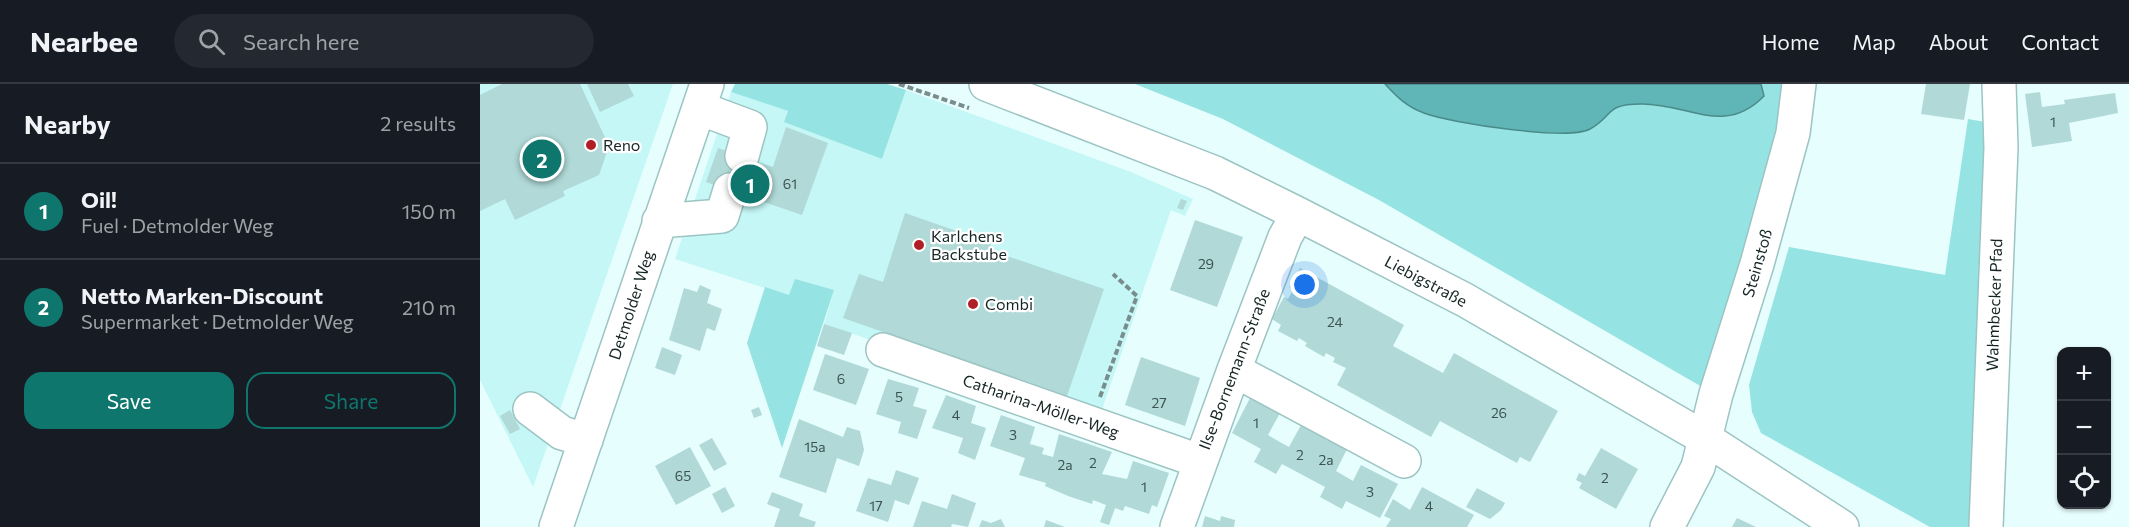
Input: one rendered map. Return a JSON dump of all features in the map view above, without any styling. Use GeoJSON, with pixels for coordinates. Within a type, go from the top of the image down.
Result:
{"type":"FeatureCollection","features":[{"type":"Feature","properties":{"kind":"street","name":"Steinstoß"},"geometry":{"type":"LineString","coordinates":[[1667,527],[1698,467],[1716,394],[1757,264],[1793,133],[1799,84]]}},
{"type":"Feature","properties":{"kind":"street","name":"Wahmbecker Pfad"},"geometry":{"type":"LineString","coordinates":[[1986,527],[2001,148],[1999,84]]}},
{"type":"Feature","properties":{"kind":"street"},"geometry":{"type":"LineString","coordinates":[[703,96],[750,127],[742,156]]}},
{"type":"Feature","properties":{"kind":"street","name":"Detmolder Weg"},"geometry":{"type":"LineString","coordinates":[[556,527],[703,96]]}},
{"type":"Feature","properties":{"kind":"street","name":"Liebigstraße"},"geometry":{"type":"LineString","coordinates":[[982,98],[1215,172],[1464,300],[1706,439],[1842,527]]}},
{"type":"Feature","properties":{"kind":"street"},"geometry":{"type":"LineString","coordinates":[[659,221],[722,216],[730,190]]}},
{"type":"Feature","properties":{"kind":"street","name":"Ilse-Bornemann-Straße"},"geometry":{"type":"LineString","coordinates":[[1177,527],[1199,461],[1234,370],[1286,237],[1298,214]]}},
{"type":"Feature","properties":{"kind":"street","name":"Catharina-Möller-Weg"},"geometry":{"type":"LineString","coordinates":[[883,350],[1199,461]]}},
{"type":"Feature","properties":{"kind":"street"},"geometry":{"type":"LineString","coordinates":[[1234,370],[1404,461]]}},
{"type":"Feature","properties":{"kind":"street"},"geometry":{"type":"LineString","coordinates":[[530,409],[562,433],[586,440]]}},
{"type":"Feature","properties":{"kind":"path"},"geometry":{"type":"LineString","coordinates":[[899,84],[982,98]]}},
{"type":"Feature","properties":{"kind":"path"},"geometry":{"type":"LineString","coordinates":[[1091,423],[1137,296],[1113,274]]}},
{"type":"Feature","properties":{"kind":"shaded area"},"geometry":{"type":"Polygon","coordinates":[[[480,84],[673,84],[533,487],[480,380],[480,84]]]}},
{"type":"Feature","properties":{"kind":"shaded area"},"geometry":{"type":"Polygon","coordinates":[[[735,84],[887,84],[906,90],[882,159],[784,122],[788,111],[731,92],[735,84]]]}},
{"type":"Feature","properties":{"kind":"shaded area"},"geometry":{"type":"Polygon","coordinates":[[[1135,84],[1385,84],[1407,105],[1438,117],[1482,126],[1559,133],[1590,129],[1614,108],[1628,105],[1658,105],[1705,115],[1735,114],[1749,108],[1764,96],[1761,84],[1786,84],[1785,126],[1709,391],[1379,200],[1223,119],[1135,84]]]}},
{"type":"Feature","properties":{"kind":"shaded area"},"geometry":{"type":"Polygon","coordinates":[[[1385,84],[1761,84],[1764,96],[1749,108],[1735,114],[1720,116],[1658,105],[1621,106],[1615,108],[1590,129],[1559,133],[1482,126],[1438,117],[1407,105],[1385,84]]]}},
{"type":"Feature","properties":{"kind":"shaded area"},"geometry":{"type":"Polygon","coordinates":[[[906,90],[1131,172],[1193,199],[1185,216],[1171,210],[1099,418],[824,324],[834,290],[790,296],[675,259],[731,92],[788,111],[785,122],[882,159],[906,90]]]}},
{"type":"Feature","properties":{"kind":"shaded area"},"geometry":{"type":"Polygon","coordinates":[[[1968,119],[1991,123],[1971,527],[1930,527],[1761,433],[1752,412],[1749,385],[1789,247],[1945,275],[1968,119]]]}},
{"type":"Feature","properties":{"kind":"shaded area"},"geometry":{"type":"Polygon","coordinates":[[[795,279],[834,290],[782,448],[747,343],[765,287],[789,295],[795,279]]]}},
{"type":"Feature","properties":{"kind":"building"},"geometry":{"type":"Polygon","coordinates":[[[502,84],[580,84],[609,146],[599,175],[563,191],[565,196],[515,220],[505,199],[480,211],[480,95],[502,84]]]}},
{"type":"Feature","properties":{"kind":"building"},"geometry":{"type":"Polygon","coordinates":[[[587,84],[628,84],[634,96],[600,112],[587,84]]]}},
{"type":"Feature","properties":{"kind":"building"},"geometry":{"type":"Polygon","coordinates":[[[1926,84],[1970,84],[1964,120],[1921,114],[1926,84]]]}},
{"type":"Feature","properties":{"kind":"building"},"geometry":{"type":"Polygon","coordinates":[[[2040,92],[2042,107],[2065,104],[2064,100],[2115,93],[2118,113],[2069,123],[2072,141],[2032,147],[2025,94],[2040,92]]]}},
{"type":"Feature","properties":{"kind":"building"},"geometry":{"type":"Polygon","coordinates":[[[786,127],[828,143],[802,215],[706,182],[718,148],[773,167],[786,127]]]}},
{"type":"Feature","properties":{"kind":"building"},"geometry":{"type":"Polygon","coordinates":[[[1181,199],[1187,201],[1183,210],[1177,208],[1181,199]]]}},
{"type":"Feature","properties":{"kind":"building","name":"Combi"},"geometry":{"type":"Polygon","coordinates":[[[905,213],[991,243],[989,249],[1004,255],[1104,289],[1067,396],[843,318],[859,274],[883,282],[905,213]]]}},
{"type":"Feature","properties":{"kind":"building"},"geometry":{"type":"Polygon","coordinates":[[[1195,220],[1243,237],[1217,307],[1170,290],[1195,220]]]}},
{"type":"Feature","properties":{"kind":"building"},"geometry":{"type":"Polygon","coordinates":[[[1300,268],[1404,325],[1393,346],[1443,373],[1454,353],[1558,411],[1530,462],[1520,457],[1517,463],[1440,421],[1431,437],[1337,385],[1346,368],[1333,362],[1335,358],[1326,353],[1324,357],[1305,346],[1307,343],[1299,338],[1297,341],[1278,331],[1281,325],[1272,319],[1284,297],[1288,299],[1293,290],[1289,287],[1300,268]]]}},
{"type":"Feature","properties":{"kind":"building"},"geometry":{"type":"Polygon","coordinates":[[[700,285],[711,290],[707,303],[722,309],[715,331],[707,328],[700,351],[669,340],[684,288],[697,292],[700,285]]]}},
{"type":"Feature","properties":{"kind":"building"},"geometry":{"type":"Polygon","coordinates":[[[824,324],[852,333],[844,355],[817,346],[824,324]]]}},
{"type":"Feature","properties":{"kind":"building"},"geometry":{"type":"Polygon","coordinates":[[[662,347],[682,355],[675,375],[655,368],[662,347]]]}},
{"type":"Feature","properties":{"kind":"building"},"geometry":{"type":"Polygon","coordinates":[[[825,354],[869,369],[856,405],[813,390],[825,354]]]}},
{"type":"Feature","properties":{"kind":"building"},"geometry":{"type":"Polygon","coordinates":[[[1141,357],[1200,378],[1185,426],[1125,405],[1141,357]]]}},
{"type":"Feature","properties":{"kind":"building"},"geometry":{"type":"Polygon","coordinates":[[[888,379],[919,388],[913,406],[927,410],[917,439],[898,433],[901,422],[876,414],[888,379]]]}},
{"type":"Feature","properties":{"kind":"building"},"geometry":{"type":"Polygon","coordinates":[[[946,395],[976,406],[971,423],[986,428],[975,460],[958,453],[963,438],[932,428],[946,395]]]}},
{"type":"Feature","properties":{"kind":"building"},"geometry":{"type":"Polygon","coordinates":[[[1250,398],[1280,413],[1268,435],[1278,441],[1289,447],[1301,425],[1347,449],[1336,471],[1353,481],[1361,465],[1398,484],[1380,518],[1346,501],[1342,509],[1320,497],[1325,487],[1282,464],[1276,474],[1254,462],[1261,449],[1232,433],[1250,398]]]}},
{"type":"Feature","properties":{"kind":"building"},"geometry":{"type":"Polygon","coordinates":[[[759,407],[762,415],[754,418],[751,410],[759,407]]]}},
{"type":"Feature","properties":{"kind":"building"},"geometry":{"type":"Polygon","coordinates":[[[510,410],[520,429],[510,434],[500,416],[510,410]]]}},
{"type":"Feature","properties":{"kind":"building"},"geometry":{"type":"Polygon","coordinates":[[[1001,415],[1035,427],[1030,444],[1044,448],[1042,454],[1053,457],[1059,434],[1112,452],[1102,474],[1127,479],[1133,461],[1169,473],[1157,507],[1152,505],[1149,514],[1125,506],[1123,511],[1115,508],[1109,525],[1100,522],[1106,505],[1093,500],[1092,504],[1068,496],[1045,486],[1046,483],[1019,475],[1025,458],[990,446],[1001,415]]]}},
{"type":"Feature","properties":{"kind":"building"},"geometry":{"type":"Polygon","coordinates":[[[799,419],[843,437],[847,427],[860,431],[864,450],[859,466],[837,458],[826,493],[779,477],[799,419]]]}},
{"type":"Feature","properties":{"kind":"building"},"geometry":{"type":"Polygon","coordinates":[[[712,438],[727,464],[714,471],[699,445],[712,438]]]}},
{"type":"Feature","properties":{"kind":"building"},"geometry":{"type":"Polygon","coordinates":[[[690,447],[711,486],[676,505],[655,466],[690,447]]]}},
{"type":"Feature","properties":{"kind":"building"},"geometry":{"type":"Polygon","coordinates":[[[1601,448],[1638,469],[1616,509],[1579,488],[1582,483],[1576,480],[1579,473],[1585,476],[1601,448]]]}},
{"type":"Feature","properties":{"kind":"building"},"geometry":{"type":"Polygon","coordinates":[[[896,470],[919,478],[909,505],[895,500],[888,522],[856,511],[868,478],[891,485],[896,470]]]}},
{"type":"Feature","properties":{"kind":"building"},"geometry":{"type":"Polygon","coordinates":[[[725,487],[735,506],[722,513],[712,494],[725,487]]]}},
{"type":"Feature","properties":{"kind":"building"},"geometry":{"type":"Polygon","coordinates":[[[1422,487],[1474,515],[1467,527],[1386,527],[1391,519],[1384,516],[1393,499],[1410,510],[1422,487]]]}},
{"type":"Feature","properties":{"kind":"building"},"geometry":{"type":"Polygon","coordinates":[[[1477,488],[1505,503],[1501,510],[1490,519],[1466,507],[1477,488]]]}},
{"type":"Feature","properties":{"kind":"building"},"geometry":{"type":"Polygon","coordinates":[[[772,492],[803,504],[799,516],[816,522],[814,527],[774,527],[780,509],[767,504],[772,492]]]}},
{"type":"Feature","properties":{"kind":"building"},"geometry":{"type":"Polygon","coordinates":[[[952,494],[976,503],[968,527],[952,524],[951,527],[913,527],[922,501],[947,509],[952,494]]]}},
{"type":"Feature","properties":{"kind":"building"},"geometry":{"type":"Polygon","coordinates":[[[1205,516],[1220,521],[1221,516],[1235,520],[1234,527],[1202,527],[1205,516]]]}},
{"type":"Feature","properties":{"kind":"building"},"geometry":{"type":"Polygon","coordinates":[[[1737,518],[1756,527],[1732,527],[1737,518]]]}},
{"type":"Feature","properties":{"kind":"building"},"geometry":{"type":"Polygon","coordinates":[[[1001,519],[1005,527],[979,527],[982,520],[991,523],[1001,519]]]}},
{"type":"Feature","properties":{"kind":"building"},"geometry":{"type":"Polygon","coordinates":[[[1046,520],[1065,527],[1044,527],[1046,520]]]}},
{"type":"Feature","properties":{"kind":"place","name":"Reno"},"geometry":{"type":"Point","coordinates":[591,145]}},
{"type":"Feature","properties":{"kind":"place","name":"Netto Marken-Discount"},"geometry":{"type":"Point","coordinates":[542,159]}},
{"type":"Feature","properties":{"kind":"place","name":"Oil!"},"geometry":{"type":"Point","coordinates":[750,184]}},
{"type":"Feature","properties":{"kind":"place","name":"Karlchens Backstube"},"geometry":{"type":"Point","coordinates":[919,245]}},
{"type":"Feature","properties":{"kind":"place","name":"Combi"},"geometry":{"type":"Point","coordinates":[973,304]}}]}
